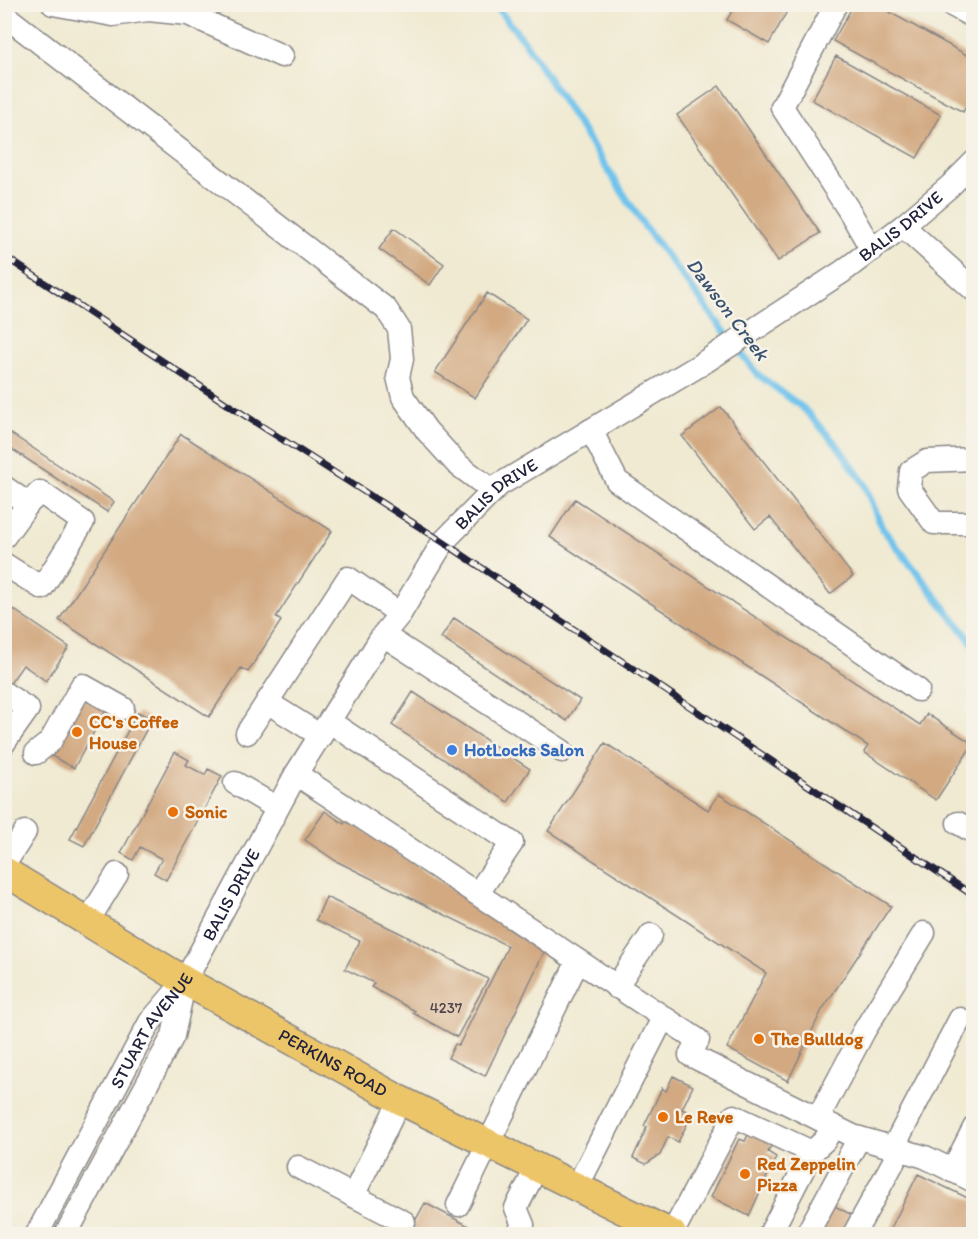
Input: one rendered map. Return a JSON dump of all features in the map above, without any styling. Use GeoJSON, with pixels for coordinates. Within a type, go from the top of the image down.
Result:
{"type":"FeatureCollection","features":[{"type":"Feature","properties":{"kind":"main road","name":"PERKINS ROAD"},"geometry":{"type":"LineString","coordinates":[[4,871],[185,981],[400,1100],[577,1187],[640,1227],[672,1234]]}},
{"type":"Feature","properties":{"kind":"street"},"geometry":{"type":"LineString","coordinates":[[53,4],[113,15],[148,10],[188,14],[282,56]]}},
{"type":"Feature","properties":{"kind":"street"},"geometry":{"type":"LineString","coordinates":[[836,4],[782,107],[872,250]]}},
{"type":"Feature","properties":{"kind":"street"},"geometry":{"type":"LineString","coordinates":[[950,4],[974,16]]}},
{"type":"Feature","properties":{"kind":"street"},"geometry":{"type":"LineString","coordinates":[[4,15],[386,309],[399,329],[402,359],[398,377],[403,397],[427,431],[456,464],[493,491]]}},
{"type":"Feature","properties":{"kind":"street","name":"BALIS DRIVE"},"geometry":{"type":"LineString","coordinates":[[185,981],[277,808],[443,542],[499,485],[700,365],[789,308],[903,226],[974,162]]}},
{"type":"Feature","properties":{"kind":"street"},"geometry":{"type":"LineString","coordinates":[[903,226],[974,290]]}},
{"type":"Feature","properties":{"kind":"street"},"geometry":{"type":"LineString","coordinates":[[591,430],[617,481],[918,690]]}},
{"type":"Feature","properties":{"kind":"street"},"geometry":{"type":"LineString","coordinates":[[974,459],[927,461],[912,471],[909,488],[934,523],[974,523]]}},
{"type":"Feature","properties":{"kind":"street"},"geometry":{"type":"LineString","coordinates":[[4,486],[28,504]]}},
{"type":"Feature","properties":{"kind":"street"},"geometry":{"type":"LineString","coordinates":[[4,537],[28,504],[40,492],[83,522],[42,588],[4,564]]}},
{"type":"Feature","properties":{"kind":"street"},"geometry":{"type":"LineString","coordinates":[[247,734],[348,578],[400,614]]}},
{"type":"Feature","properties":{"kind":"street"},"geometry":{"type":"LineString","coordinates":[[383,635],[562,751]]}},
{"type":"Feature","properties":{"kind":"street"},"geometry":{"type":"LineString","coordinates":[[36,753],[50,742],[82,685],[123,708]]}},
{"type":"Feature","properties":{"kind":"street"},"geometry":{"type":"LineString","coordinates":[[4,743],[28,709],[7,700]]}},
{"type":"Feature","properties":{"kind":"street"},"geometry":{"type":"LineString","coordinates":[[267,702],[325,729],[512,843],[478,893]]}},
{"type":"Feature","properties":{"kind":"street"},"geometry":{"type":"LineString","coordinates":[[297,774],[698,1040],[690,1055],[860,1138],[925,1157],[974,1181]]}},
{"type":"Feature","properties":{"kind":"street"},"geometry":{"type":"LineString","coordinates":[[235,783],[277,808]]}},
{"type":"Feature","properties":{"kind":"street"},"geometry":{"type":"LineString","coordinates":[[4,865],[25,832]]}},
{"type":"Feature","properties":{"kind":"street"},"geometry":{"type":"LineString","coordinates":[[88,921],[117,874]]}},
{"type":"Feature","properties":{"kind":"street"},"geometry":{"type":"LineString","coordinates":[[770,1234],[812,1152],[825,1140],[825,1122],[864,1031],[924,933]]}},
{"type":"Feature","properties":{"kind":"street"},"geometry":{"type":"LineString","coordinates":[[616,987],[651,935]]}},
{"type":"Feature","properties":{"kind":"street"},"geometry":{"type":"LineString","coordinates":[[458,1204],[578,961]]}},
{"type":"Feature","properties":{"kind":"street","name":"STUART AVENUE"},"geometry":{"type":"LineString","coordinates":[[37,1234],[150,1022],[185,981]]}},
{"type":"Feature","properties":{"kind":"street","name":"STUART AVENUE"},"geometry":{"type":"LineString","coordinates":[[66,1234],[173,1036],[185,981]]}},
{"type":"Feature","properties":{"kind":"street"},"geometry":{"type":"LineString","coordinates":[[577,1187],[663,1018]]}},
{"type":"Feature","properties":{"kind":"street"},"geometry":{"type":"LineString","coordinates":[[854,1234],[960,1019]]}},
{"type":"Feature","properties":{"kind":"street"},"geometry":{"type":"LineString","coordinates":[[353,1196],[400,1100]]}},
{"type":"Feature","properties":{"kind":"street"},"geometry":{"type":"LineString","coordinates":[[672,1234],[734,1116],[812,1152]]}},
{"type":"Feature","properties":{"kind":"street"},"geometry":{"type":"LineString","coordinates":[[952,1171],[974,1128]]}},
{"type":"Feature","properties":{"kind":"street"},"geometry":{"type":"LineString","coordinates":[[807,1234],[860,1138]]}},
{"type":"Feature","properties":{"kind":"street"},"geometry":{"type":"LineString","coordinates":[[298,1167],[404,1222]]}},
{"type":"Feature","properties":{"kind":"street"},"geometry":{"type":"LineString","coordinates":[[518,1234],[523,1224],[516,1208],[537,1167]]}},
{"type":"Feature","properties":{"kind":"building"},"geometry":{"type":"Polygon","coordinates":[[[736,4],[791,4],[769,44],[727,20],[736,4]]]}},
{"type":"Feature","properties":{"kind":"building"},"geometry":{"type":"Polygon","coordinates":[[[854,4],[875,4],[974,59],[974,93],[963,112],[833,41],[854,4]]]}},
{"type":"Feature","properties":{"kind":"building"},"geometry":{"type":"Polygon","coordinates":[[[836,56],[941,115],[917,158],[812,100],[836,56]]]}},
{"type":"Feature","properties":{"kind":"building"},"geometry":{"type":"Polygon","coordinates":[[[719,86],[820,233],[778,261],[677,115],[719,86]]]}},
{"type":"Feature","properties":{"kind":"building"},"geometry":{"type":"Polygon","coordinates":[[[394,228],[444,264],[430,285],[379,249],[394,228]]]}},
{"type":"Feature","properties":{"kind":"building"},"geometry":{"type":"Polygon","coordinates":[[[487,293],[527,319],[475,398],[435,372],[487,293]]]}},
{"type":"Feature","properties":{"kind":"building"},"geometry":{"type":"Polygon","coordinates":[[[721,407],[853,576],[830,594],[770,517],[755,529],[682,436],[721,407]]]}},
{"type":"Feature","properties":{"kind":"building"},"geometry":{"type":"Polygon","coordinates":[[[4,429],[114,502],[107,512],[4,444],[4,429]]]}},
{"type":"Feature","properties":{"kind":"building"},"geometry":{"type":"Polygon","coordinates":[[[181,434],[332,531],[276,617],[281,621],[248,672],[241,668],[209,717],[59,620],[181,434]]]}},
{"type":"Feature","properties":{"kind":"building"},"geometry":{"type":"Polygon","coordinates":[[[575,499],[920,725],[927,714],[973,744],[936,800],[864,752],[868,746],[550,537],[575,499]]]}},
{"type":"Feature","properties":{"kind":"building"},"geometry":{"type":"Polygon","coordinates":[[[4,603],[69,647],[46,681],[23,665],[4,692],[4,603]]]}},
{"type":"Feature","properties":{"kind":"building"},"geometry":{"type":"Polygon","coordinates":[[[454,618],[580,700],[567,721],[441,638],[454,618]]]}},
{"type":"Feature","properties":{"kind":"building"},"geometry":{"type":"Polygon","coordinates":[[[413,692],[530,769],[508,802],[392,725],[413,692]]]}},
{"type":"Feature","properties":{"kind":"building","name":"CC's Coffee House"},"geometry":{"type":"Polygon","coordinates":[[[80,696],[106,710],[74,768],[48,754],[80,696]]]}},
{"type":"Feature","properties":{"kind":"building"},"geometry":{"type":"Polygon","coordinates":[[[138,712],[152,719],[84,846],[70,839],[138,712]]]}},
{"type":"Feature","properties":{"kind":"building"},"geometry":{"type":"Polygon","coordinates":[[[605,743],[708,810],[719,794],[891,906],[822,1010],[788,1081],[727,1048],[766,973],[548,831],[605,743]]]}},
{"type":"Feature","properties":{"kind":"building","name":"Sonic"},"geometry":{"type":"Polygon","coordinates":[[[175,752],[189,760],[186,765],[205,775],[208,769],[222,776],[166,880],[154,873],[162,859],[140,847],[133,860],[121,853],[175,752]]]}},
{"type":"Feature","properties":{"kind":"building"},"geometry":{"type":"Polygon","coordinates":[[[325,811],[344,824],[347,819],[545,950],[485,1076],[448,1058],[455,1044],[459,1045],[508,946],[336,861],[305,840],[325,811]]]}},
{"type":"Feature","properties":{"kind":"building"},"geometry":{"type":"Polygon","coordinates":[[[326,897],[488,979],[457,1037],[371,987],[374,983],[345,969],[360,941],[316,920],[326,897]]]}},
{"type":"Feature","properties":{"kind":"building","name":"Le Reve"},"geometry":{"type":"Polygon","coordinates":[[[673,1076],[693,1086],[682,1109],[692,1114],[678,1142],[668,1137],[660,1155],[646,1164],[633,1158],[647,1127],[644,1126],[662,1088],[666,1091],[673,1076]]]}},
{"type":"Feature","properties":{"kind":"building","name":"Red Zeppelin Pizza"},"geometry":{"type":"Polygon","coordinates":[[[751,1129],[774,1140],[768,1152],[776,1157],[749,1216],[711,1197],[739,1139],[745,1141],[751,1129]]]}},
{"type":"Feature","properties":{"kind":"building"},"geometry":{"type":"Polygon","coordinates":[[[918,1174],[974,1201],[974,1234],[905,1234],[891,1228],[918,1174]]]}},
{"type":"Feature","properties":{"kind":"building"},"geometry":{"type":"Polygon","coordinates":[[[425,1203],[478,1231],[476,1234],[408,1234],[425,1203]]]}},
{"type":"Feature","properties":{"kind":"building"},"geometry":{"type":"Polygon","coordinates":[[[829,1203],[852,1215],[841,1234],[833,1234],[816,1226],[829,1203]]]}},
{"type":"Feature","properties":{"kind":"waterway","name":"Dawson Creek"},"geometry":{"type":"LineString","coordinates":[[494,4],[524,41],[645,227],[757,374],[803,408],[837,445],[864,483],[882,528],[974,645]]}},
{"type":"Feature","properties":{"kind":"railway"},"geometry":{"type":"LineString","coordinates":[[4,256],[227,404],[443,542],[974,896]]}},
{"type":"Feature","properties":{"kind":"place","name":"CC's Coffee House"},"geometry":{"type":"Point","coordinates":[77,732]}},
{"type":"Feature","properties":{"kind":"place","name":"HotLocks Salon"},"geometry":{"type":"Point","coordinates":[452,750]}},
{"type":"Feature","properties":{"kind":"place","name":"Sonic"},"geometry":{"type":"Point","coordinates":[173,812]}},
{"type":"Feature","properties":{"kind":"place","name":"The Bulldog"},"geometry":{"type":"Point","coordinates":[759,1039]}},
{"type":"Feature","properties":{"kind":"place","name":"Le Reve"},"geometry":{"type":"Point","coordinates":[663,1117]}},
{"type":"Feature","properties":{"kind":"place","name":"Red Zeppelin Pizza"},"geometry":{"type":"Point","coordinates":[745,1174]}}]}
